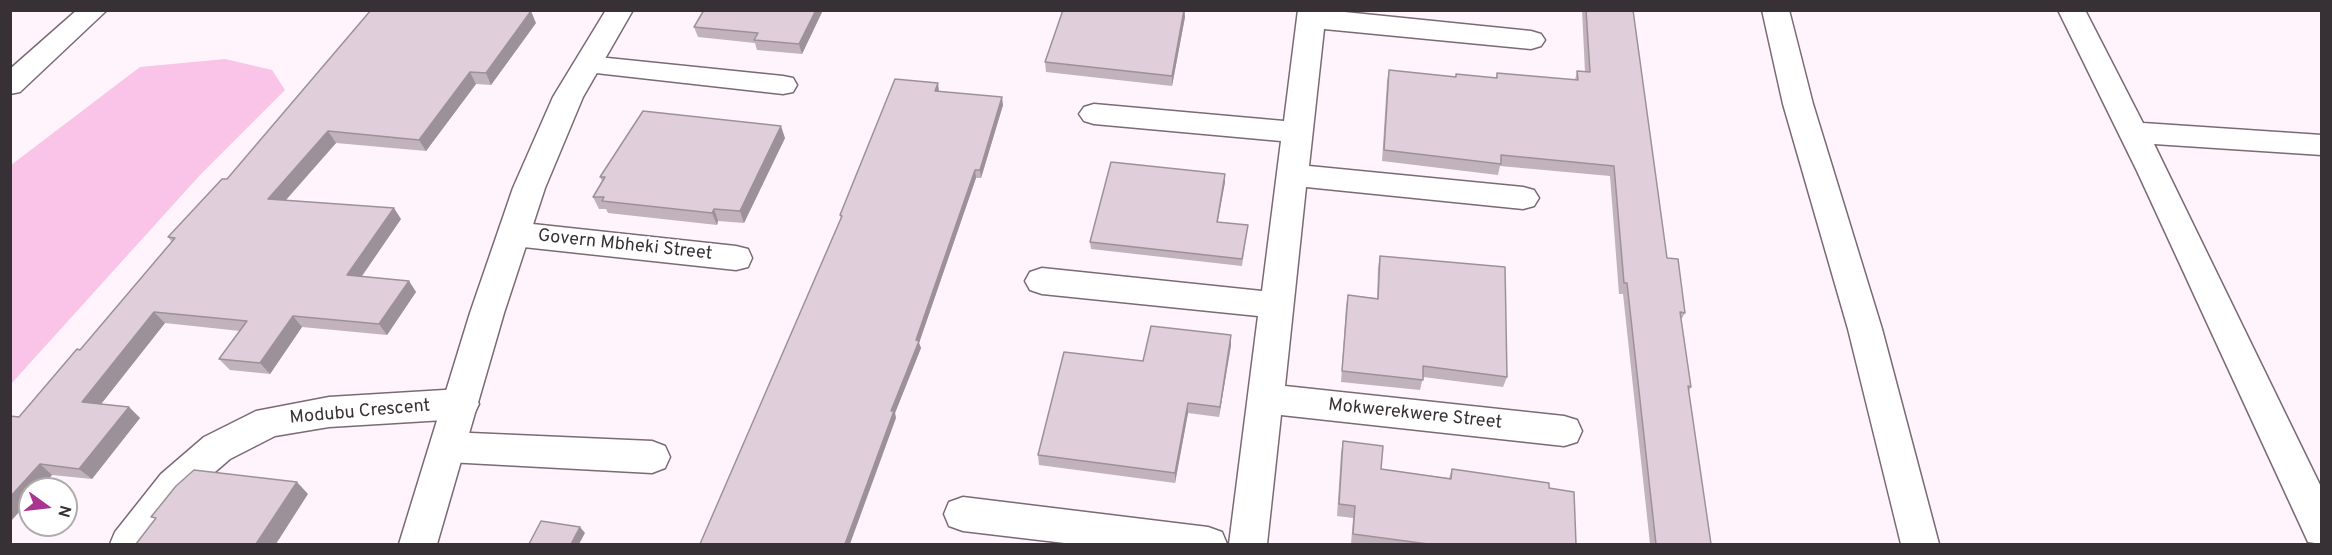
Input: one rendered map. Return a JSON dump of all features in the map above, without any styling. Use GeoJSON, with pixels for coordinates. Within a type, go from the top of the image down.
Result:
{"type":"FeatureCollection","features":[{"type":"Feature","properties":{"kind":"street"},"geometry":{"type":"LineString","coordinates":[[10,85],[93,10]]}},
{"type":"Feature","properties":{"kind":"street","name":"Govern Mbheki Street"},"geometry":{"type":"LineString","coordinates":[[418,544],[487,314],[529,188],[564,107],[620,10]]}},
{"type":"Feature","properties":{"kind":"street"},"geometry":{"type":"LineString","coordinates":[[1775,10],[1798,104],[1865,329],[1920,544]]}},
{"type":"Feature","properties":{"kind":"street"},"geometry":{"type":"LineString","coordinates":[[2071,10],[2133,133],[2322,530]]}},
{"type":"Feature","properties":{"kind":"street"},"geometry":{"type":"LineString","coordinates":[[1248,544],[1311,15],[1531,40]]}},
{"type":"Feature","properties":{"kind":"street"},"geometry":{"type":"LineString","coordinates":[[588,65],[783,85]]}},
{"type":"Feature","properties":{"kind":"street"},"geometry":{"type":"LineString","coordinates":[[1094,114],[1298,132]]}},
{"type":"Feature","properties":{"kind":"street"},"geometry":{"type":"LineString","coordinates":[[2133,133],[2322,145]]}},
{"type":"Feature","properties":{"kind":"street"},"geometry":{"type":"LineString","coordinates":[[1293,175],[1523,198]]}},
{"type":"Feature","properties":{"kind":"street","name":"Govern Mbheki Street"},"geometry":{"type":"LineString","coordinates":[[514,234],[736,258]]}},
{"type":"Feature","properties":{"kind":"street"},"geometry":{"type":"LineString","coordinates":[[1042,281],[1277,305]]}},
{"type":"Feature","properties":{"kind":"street","name":"Mokwerekwere Street"},"geometry":{"type":"LineString","coordinates":[[1266,399],[1564,431]]}},
{"type":"Feature","properties":{"kind":"street","name":"Modubu Crescent"},"geometry":{"type":"LineString","coordinates":[[129,544],[174,486],[217,448],[269,422],[329,412],[461,404]]}},
{"type":"Feature","properties":{"kind":"street"},"geometry":{"type":"LineString","coordinates":[[448,447],[652,458]]}},
{"type":"Feature","properties":{"kind":"street"},"geometry":{"type":"LineString","coordinates":[[963,514],[1208,544]]}},
{"type":"Feature","properties":{"kind":"shaded area"},"geometry":{"type":"Polygon","coordinates":[[[225,59],[272,70],[285,90],[200,175],[11,384],[11,165],[140,67],[225,59]]]}},
{"type":"Feature","properties":{"kind":"building"},"geometry":{"type":"Polygon","coordinates":[[[371,10],[531,11],[486,73],[470,72],[419,140],[328,131],[268,199],[394,208],[347,275],[409,281],[379,324],[293,316],[260,363],[219,359],[247,321],[154,312],[82,402],[129,407],[79,469],[40,464],[28,477],[18,477],[18,488],[10,497],[10,416],[19,417],[77,349],[80,350],[175,238],[168,237],[222,179],[227,179],[371,10]]]}},
{"type":"Feature","properties":{"kind":"building"},"geometry":{"type":"Polygon","coordinates":[[[704,10],[816,10],[799,44],[754,40],[758,33],[694,27],[704,10]]]}},
{"type":"Feature","properties":{"kind":"building"},"geometry":{"type":"Polygon","coordinates":[[[1063,10],[1184,10],[1172,76],[1045,62],[1063,10]]]}},
{"type":"Feature","properties":{"kind":"building"},"geometry":{"type":"Polygon","coordinates":[[[1586,10],[1633,10],[1667,258],[1678,259],[1685,313],[1680,312],[1691,387],[1688,386],[1711,544],[1656,544],[1627,283],[1624,283],[1614,166],[1501,155],[1501,164],[1384,150],[1389,70],[1456,77],[1456,74],[1497,78],[1497,73],[1578,80],[1577,71],[1590,72],[1586,10]]]}},
{"type":"Feature","properties":{"kind":"building"},"geometry":{"type":"Polygon","coordinates":[[[895,79],[938,83],[935,91],[1002,97],[980,170],[975,170],[916,340],[919,341],[891,411],[894,411],[845,544],[700,544],[842,216],[840,215],[895,79]]]}},
{"type":"Feature","properties":{"kind":"building"},"geometry":{"type":"Polygon","coordinates":[[[643,111],[781,126],[740,211],[714,209],[712,213],[602,201],[604,197],[593,197],[605,177],[600,177],[643,111]]]}},
{"type":"Feature","properties":{"kind":"building"},"geometry":{"type":"Polygon","coordinates":[[[1111,162],[1225,174],[1217,222],[1248,225],[1242,259],[1090,242],[1111,162]]]}},
{"type":"Feature","properties":{"kind":"building"},"geometry":{"type":"Polygon","coordinates":[[[1380,256],[1505,267],[1507,377],[1423,366],[1423,380],[1342,371],[1348,295],[1378,299],[1380,256]]]}},
{"type":"Feature","properties":{"kind":"building"},"geometry":{"type":"Polygon","coordinates":[[[1151,326],[1231,335],[1220,407],[1188,403],[1175,473],[1038,455],[1064,352],[1143,361],[1151,326]]]}},
{"type":"Feature","properties":{"kind":"building"},"geometry":{"type":"Polygon","coordinates":[[[1343,441],[1383,446],[1381,469],[1451,479],[1452,469],[1549,483],[1549,488],[1574,492],[1576,544],[1428,544],[1353,534],[1355,506],[1339,504],[1343,441]]]}},
{"type":"Feature","properties":{"kind":"building"},"geometry":{"type":"Polygon","coordinates":[[[194,470],[297,482],[256,544],[136,544],[156,518],[151,517],[176,486],[194,470]]]}},
{"type":"Feature","properties":{"kind":"building"},"geometry":{"type":"Polygon","coordinates":[[[541,521],[580,527],[571,544],[529,544],[541,521]]]}}]}
